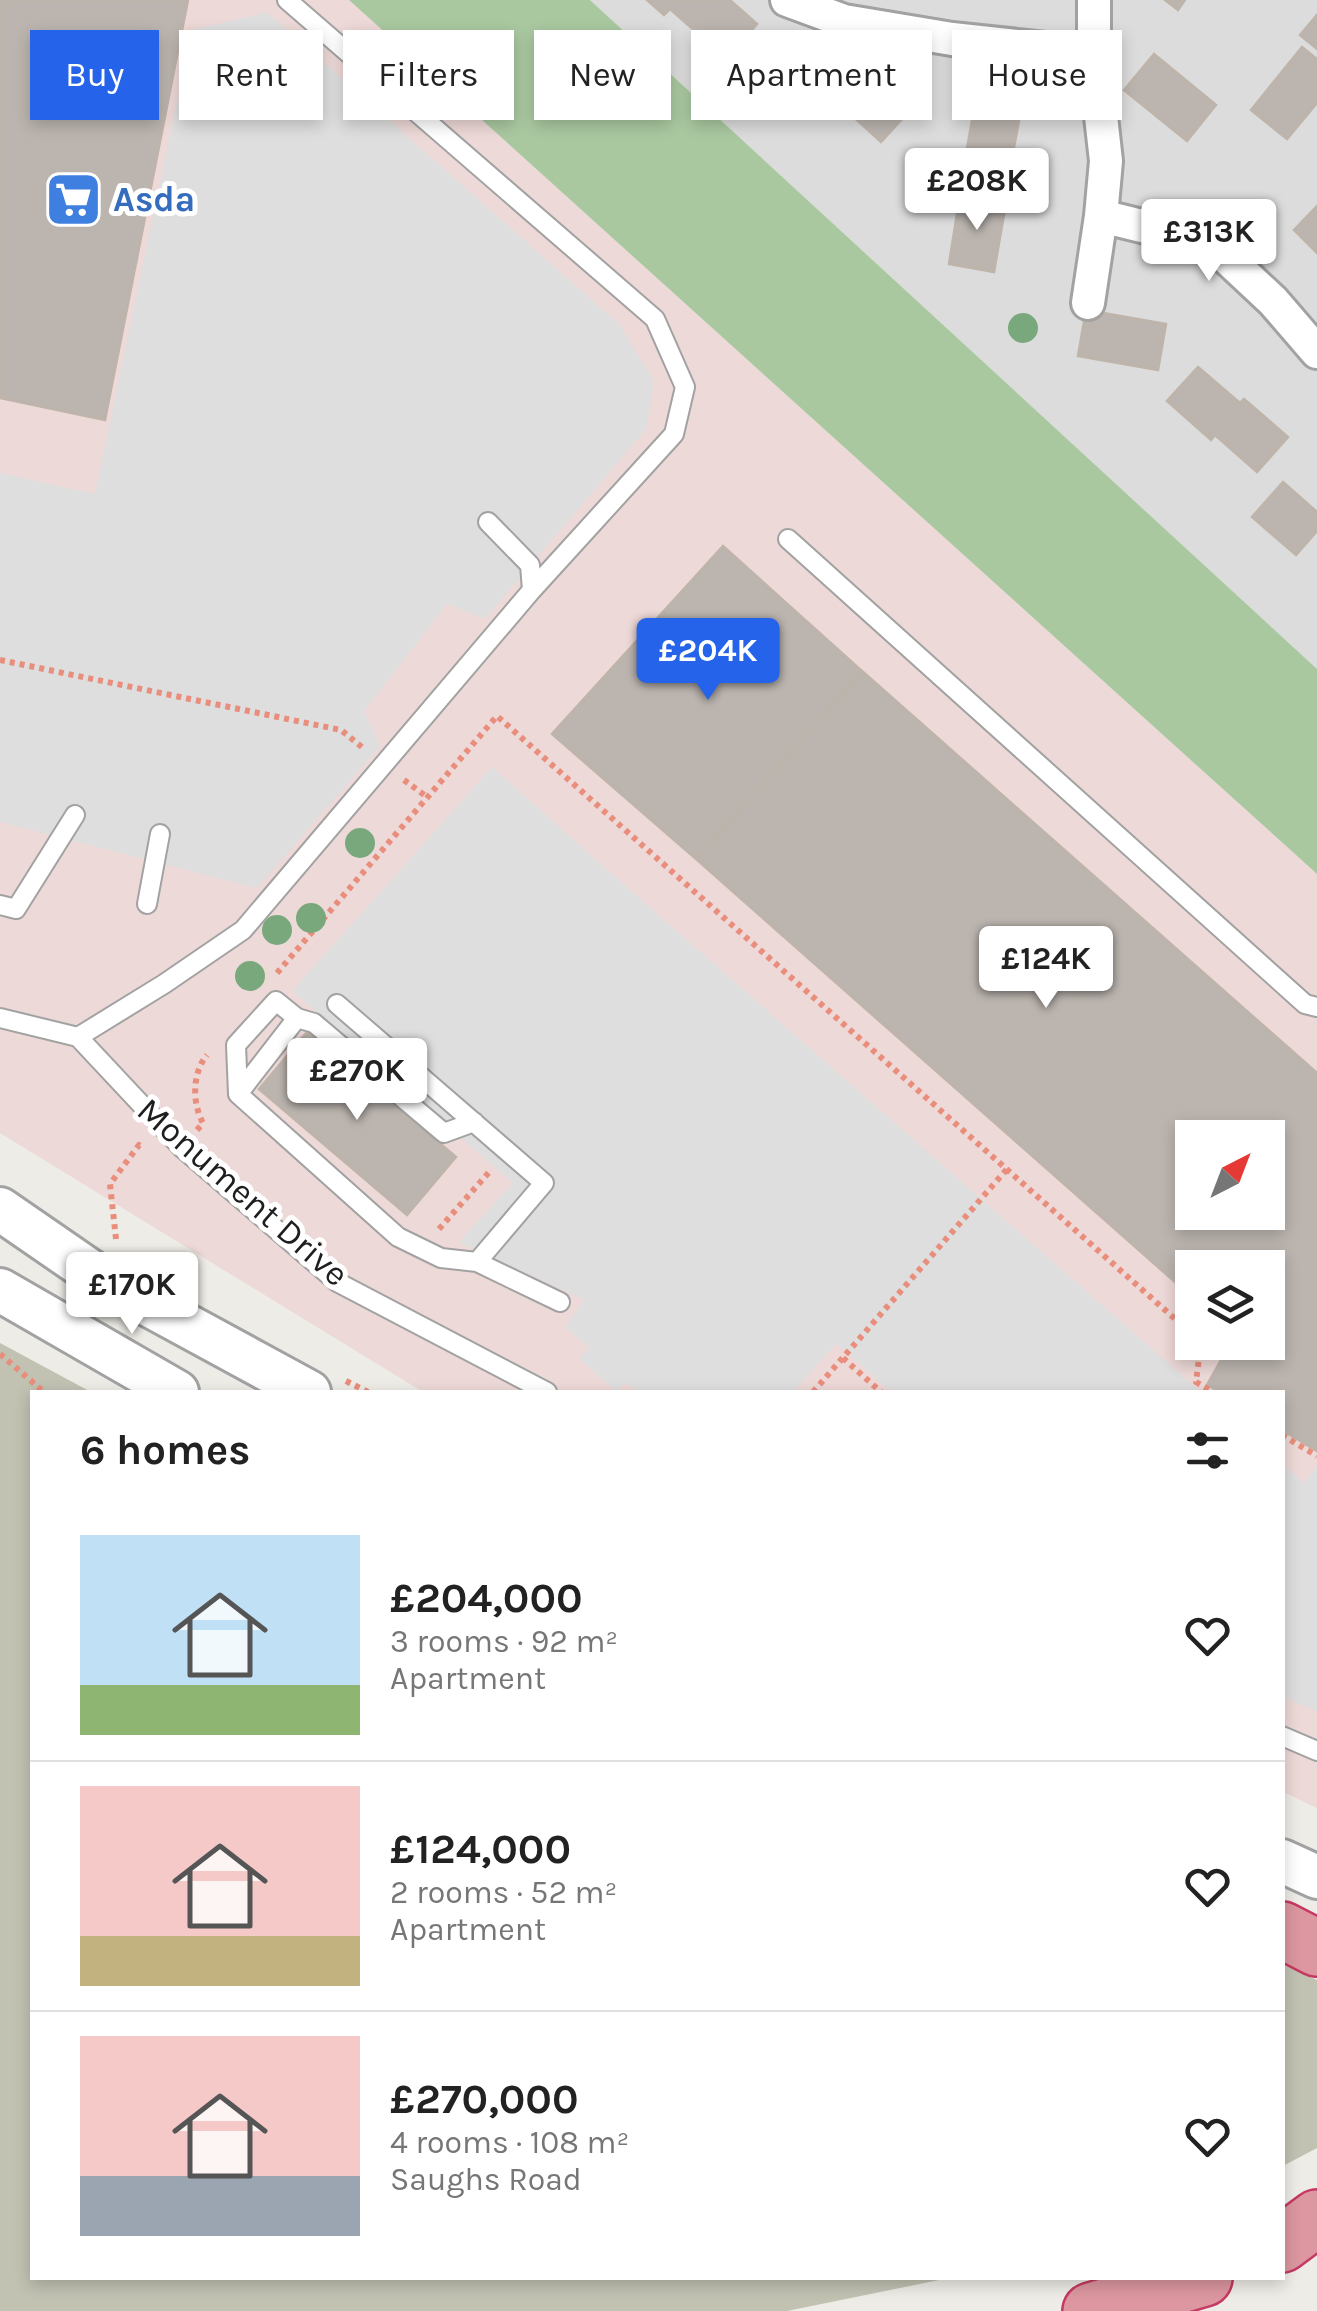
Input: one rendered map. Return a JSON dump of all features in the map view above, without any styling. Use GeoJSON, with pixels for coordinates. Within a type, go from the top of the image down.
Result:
{"type":"FeatureCollection","features":[{"type":"Feature","properties":{"kind":"highway"},"geometry":{"type":"LineString","coordinates":[[1285,1932],[1317,1948]]}},
{"type":"Feature","properties":{"kind":"highway"},"geometry":{"type":"LineString","coordinates":[[1285,2245],[1317,2218]]}},
{"type":"Feature","properties":{"kind":"highway"},"geometry":{"type":"LineString","coordinates":[[1285,2247],[1317,2238]]}},
{"type":"Feature","properties":{"kind":"highway"},"geometry":{"type":"LineString","coordinates":[[1091,2311],[1197,2280]]}},
{"type":"Feature","properties":{"kind":"street"},"geometry":{"type":"LineString","coordinates":[[787,0],[844,21],[952,39]]}},
{"type":"Feature","properties":{"kind":"street"},"geometry":{"type":"LineString","coordinates":[[1094,0],[1094,30]]}},
{"type":"Feature","properties":{"kind":"street"},"geometry":{"type":"LineString","coordinates":[[1088,303],[1106,162],[1101,120]]}},
{"type":"Feature","properties":{"kind":"street"},"geometry":{"type":"LineString","coordinates":[[1102,216],[1210,243],[1273,302],[1317,352]]}},
{"type":"Feature","properties":{"kind":"street"},"geometry":{"type":"LineString","coordinates":[[0,1209],[103,1280],[305,1390]]}},
{"type":"Feature","properties":{"kind":"street"},"geometry":{"type":"LineString","coordinates":[[0,1290],[174,1390]]}},
{"type":"Feature","properties":{"kind":"street"},"geometry":{"type":"LineString","coordinates":[[1285,1862],[1317,1877]]}},
{"type":"Feature","properties":{"kind":"street"},"geometry":{"type":"LineString","coordinates":[[1285,1913],[1317,1924]]}},
{"type":"Feature","properties":{"kind":"lane"},"geometry":{"type":"LineString","coordinates":[[0,1018],[78,1036],[243,930],[532,590],[674,434],[685,387],[655,319],[287,0]]}},
{"type":"Feature","properties":{"kind":"lane"},"geometry":{"type":"LineString","coordinates":[[488,522],[530,565],[532,590]]}},
{"type":"Feature","properties":{"kind":"lane"},"geometry":{"type":"LineString","coordinates":[[788,539],[1305,1004],[1317,1008]]}},
{"type":"Feature","properties":{"kind":"lane"},"geometry":{"type":"LineString","coordinates":[[0,905],[16,909],[74,815]]}},
{"type":"Feature","properties":{"kind":"lane"},"geometry":{"type":"LineString","coordinates":[[146,904],[160,834]]}},
{"type":"Feature","properties":{"kind":"lane"},"geometry":{"type":"LineString","coordinates":[[474,1122],[444,1133],[314,1022],[297,1018],[276,1001],[236,1045],[238,1094],[398,1236],[440,1258],[477,1262],[560,1302]]}},
{"type":"Feature","properties":{"kind":"lane"},"geometry":{"type":"LineString","coordinates":[[337,1004],[544,1183],[477,1262]]}},
{"type":"Feature","properties":{"kind":"lane"},"geometry":{"type":"LineString","coordinates":[[238,1094],[297,1018]]}},
{"type":"Feature","properties":{"kind":"lane","name":"Monument Drive"},"geometry":{"type":"LineString","coordinates":[[78,1036],[182,1148],[336,1282],[544,1390]]}},
{"type":"Feature","properties":{"kind":"lane"},"geometry":{"type":"LineString","coordinates":[[1285,1737],[1317,1751]]}},
{"type":"Feature","properties":{"kind":"path"},"geometry":{"type":"LineString","coordinates":[[0,660],[341,730],[427,798]]}},
{"type":"Feature","properties":{"kind":"path"},"geometry":{"type":"LineString","coordinates":[[275,976],[496,716],[1175,1319]]}},
{"type":"Feature","properties":{"kind":"path"},"geometry":{"type":"LineString","coordinates":[[103,1280],[119,1260],[110,1184],[140,1145],[166,1168],[202,1123],[194,1108],[198,1065],[211,1050]]}},
{"type":"Feature","properties":{"kind":"path"},"geometry":{"type":"LineString","coordinates":[[440,1258],[444,1244],[431,1239],[507,1151]]}},
{"type":"Feature","properties":{"kind":"path"},"geometry":{"type":"LineString","coordinates":[[816,1390],[1007,1169]]}},
{"type":"Feature","properties":{"kind":"path"},"geometry":{"type":"LineString","coordinates":[[0,1354],[42,1390]]}},
{"type":"Feature","properties":{"kind":"path"},"geometry":{"type":"LineString","coordinates":[[843,1358],[879,1390]]}},
{"type":"Feature","properties":{"kind":"path"},"geometry":{"type":"LineString","coordinates":[[1199,1360],[1196,1382],[1210,1390]]}},
{"type":"Feature","properties":{"kind":"path"},"geometry":{"type":"LineString","coordinates":[[1285,1437],[1317,1456]]}},
{"type":"Feature","properties":{"kind":"shaded area"},"geometry":{"type":"Polygon","coordinates":[[[0,0],[349,0],[382,30],[343,30],[343,120],[482,120],[1317,874],[1317,1808],[1285,1793],[1285,1390],[420,1390],[0,1133],[0,0]]]}},
{"type":"Feature","properties":{"kind":"shaded area"},"geometry":{"type":"Polygon","coordinates":[[[590,0],[1317,0],[1317,669],[720,120],[932,120],[932,30],[691,30],[691,93],[671,75],[671,30],[623,30],[590,0]]]}},
{"type":"Feature","properties":{"kind":"shaded area"},"geometry":{"type":"Polygon","coordinates":[[[267,12],[287,30],[192,30],[267,12]]]}},
{"type":"Feature","properties":{"kind":"shaded area"},"geometry":{"type":"Polygon","coordinates":[[[323,62],[343,79],[343,120],[389,120],[619,324],[654,381],[646,429],[485,619],[447,604],[364,711],[380,746],[257,888],[0,822],[0,473],[95,494],[179,92],[179,120],[323,120],[323,62]]]}},
{"type":"Feature","properties":{"kind":"shaded area"},"geometry":{"type":"Polygon","coordinates":[[[492,767],[1199,1390],[890,1390],[836,1344],[795,1390],[638,1390],[625,1383],[616,1390],[579,1358],[589,1347],[565,1328],[584,1300],[459,1242],[513,1183],[292,991],[492,767]]]}},
{"type":"Feature","properties":{"kind":"shaded area"},"geometry":{"type":"Polygon","coordinates":[[[0,1343],[87,1390],[30,1390],[30,2280],[939,2280],[787,2311],[0,2311],[0,1343]]]}},
{"type":"Feature","properties":{"kind":"shaded area"},"geometry":{"type":"Polygon","coordinates":[[[1285,1466],[1304,1483],[1317,1466],[1317,1711],[1285,1698],[1285,1466]]]}},
{"type":"Feature","properties":{"kind":"shaded area"},"geometry":{"type":"Polygon","coordinates":[[[1285,1965],[1317,1980],[1317,2148],[1285,2165],[1285,1965]]]}},
{"type":"Feature","properties":{"kind":"green space"},"geometry":{"type":"Polygon","coordinates":[[[349,0],[590,0],[623,30],[534,30],[534,120],[671,120],[671,75],[691,93],[691,120],[720,120],[1317,669],[1317,874],[482,120],[514,120],[514,30],[382,30],[349,0]]]}},
{"type":"Feature","properties":{"kind":"building","name":"Asda"},"geometry":{"type":"Polygon","coordinates":[[[0,0],[188,0],[179,30],[105,420],[0,398],[0,0]]]}},
{"type":"Feature","properties":{"kind":"building"},"geometry":{"type":"Polygon","coordinates":[[[647,0],[730,0],[757,24],[752,30],[694,30],[670,9],[664,15],[647,0]]]}},
{"type":"Feature","properties":{"kind":"building"},"geometry":{"type":"Polygon","coordinates":[[[1165,0],[1185,0],[1178,10],[1165,0]]]}},
{"type":"Feature","properties":{"kind":"building"},"geometry":{"type":"Polygon","coordinates":[[[1317,15],[1317,49],[1300,35],[1317,15]]]}},
{"type":"Feature","properties":{"kind":"building"},"geometry":{"type":"Polygon","coordinates":[[[1302,47],[1317,59],[1317,103],[1287,139],[1251,110],[1302,47]]]}},
{"type":"Feature","properties":{"kind":"building"},"geometry":{"type":"Polygon","coordinates":[[[1154,54],[1216,105],[1187,141],[1124,90],[1154,54]]]}},
{"type":"Feature","properties":{"kind":"building"},"geometry":{"type":"Polygon","coordinates":[[[857,120],[901,120],[881,142],[857,120]]]}},
{"type":"Feature","properties":{"kind":"building"},"geometry":{"type":"Polygon","coordinates":[[[972,120],[1019,120],[1010,168],[965,160],[972,120]]]}},
{"type":"Feature","properties":{"kind":"building"},"geometry":{"type":"Polygon","coordinates":[[[960,195],[1006,203],[994,272],[949,264],[960,195]]]}},
{"type":"Feature","properties":{"kind":"building"},"geometry":{"type":"Polygon","coordinates":[[[1317,206],[1317,253],[1294,230],[1317,206]]]}},
{"type":"Feature","properties":{"kind":"building"},"geometry":{"type":"Polygon","coordinates":[[[1086,310],[1166,324],[1158,370],[1078,356],[1086,310]]]}},
{"type":"Feature","properties":{"kind":"building"},"geometry":{"type":"Polygon","coordinates":[[[1198,367],[1288,437],[1257,472],[1215,435],[1211,440],[1167,401],[1198,367]]]}},
{"type":"Feature","properties":{"kind":"building"},"geometry":{"type":"Polygon","coordinates":[[[1283,482],[1317,512],[1317,531],[1296,555],[1252,517],[1283,482]]]}},
{"type":"Feature","properties":{"kind":"building"},"geometry":{"type":"Polygon","coordinates":[[[723,546],[862,671],[696,859],[552,734],[723,546]]]}},
{"type":"Feature","properties":{"kind":"building"},"geometry":{"type":"Polygon","coordinates":[[[862,671],[1317,1073],[1317,1451],[1285,1432],[1285,1390],[1216,1390],[1207,1385],[1221,1360],[1285,1360],[1285,1250],[1175,1250],[1175,1282],[696,859],[862,671]]]}},
{"type":"Feature","properties":{"kind":"building"},"geometry":{"type":"Polygon","coordinates":[[[307,1032],[456,1157],[407,1215],[259,1089],[307,1032]]]}},
{"type":"Feature","properties":{"kind":"place","name":"Asda"},"geometry":{"type":"Point","coordinates":[74,199]}}]}
